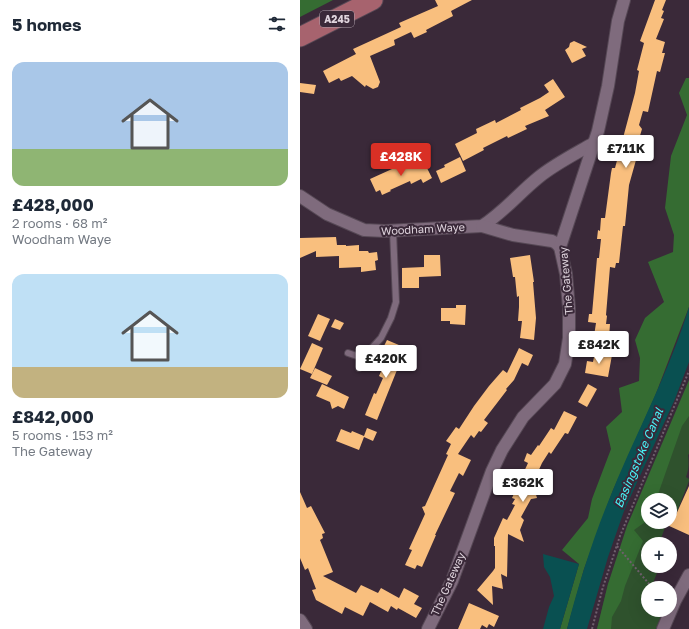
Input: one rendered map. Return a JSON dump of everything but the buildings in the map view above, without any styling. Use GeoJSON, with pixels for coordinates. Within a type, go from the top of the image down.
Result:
{"type":"FeatureCollection","features":[{"type":"Feature","properties":{"kind":"main road","name":"A245"},"geometry":{"type":"LineString","coordinates":[[300,37],[373,0]]}},
{"type":"Feature","properties":{"kind":"street","name":"The Gateway"},"geometry":{"type":"LineString","coordinates":[[428,629],[452,581],[492,471],[502,450],[523,418],[555,384],[565,364],[569,338],[569,308],[566,274],[560,247],[594,143],[607,91],[618,21],[624,0]]}},
{"type":"Feature","properties":{"kind":"street"},"geometry":{"type":"LineString","coordinates":[[482,226],[493,219],[526,187],[548,170],[594,143]]}},
{"type":"Feature","properties":{"kind":"street","name":"Woodham Waye"},"geometry":{"type":"LineString","coordinates":[[300,196],[327,214],[349,224],[370,230],[393,231],[482,226],[513,235],[556,243],[560,247]]}},
{"type":"Feature","properties":{"kind":"street"},"geometry":{"type":"LineString","coordinates":[[663,629],[675,601],[689,575]]}},
{"type":"Feature","properties":{"kind":"street"},"geometry":{"type":"LineString","coordinates":[[300,620],[306,629]]}},
{"type":"Feature","properties":{"kind":"lane"},"geometry":{"type":"LineString","coordinates":[[359,368],[360,357],[371,349],[381,338],[392,318],[396,302],[393,231]]}},
{"type":"Feature","properties":{"kind":"lane"},"geometry":{"type":"LineString","coordinates":[[348,353],[360,357]]}},
{"type":"Feature","properties":{"kind":"path"},"geometry":{"type":"LineString","coordinates":[[592,629],[602,588],[617,545],[689,371]]}},
{"type":"Feature","properties":{"kind":"path"},"geometry":{"type":"LineString","coordinates":[[617,545],[647,581]]}},
{"type":"Feature","properties":{"kind":"shaded area"},"geometry":{"type":"Polygon","coordinates":[[[689,410],[689,454],[688,472],[686,477],[689,481],[677,511],[677,493],[650,493],[689,410]]]}},
{"type":"Feature","properties":{"kind":"shaded area"},"geometry":{"type":"Polygon","coordinates":[[[641,513],[641,529],[664,529],[662,537],[641,537],[641,573],[657,573],[654,581],[641,581],[641,617],[660,617],[656,629],[597,629],[608,584],[641,513]]]}},
{"type":"Feature","properties":{"kind":"green space"},"geometry":{"type":"Polygon","coordinates":[[[300,0],[333,0],[300,17],[300,0]]]}},
{"type":"Feature","properties":{"kind":"green space"},"geometry":{"type":"Polygon","coordinates":[[[686,78],[689,78],[689,307],[655,396],[613,490],[584,569],[567,629],[560,629],[579,564],[562,550],[588,518],[592,499],[611,449],[606,427],[622,412],[619,388],[639,381],[640,358],[635,340],[645,318],[664,302],[648,262],[673,252],[674,235],[665,208],[671,156],[687,115],[679,93],[686,78]]]}},
{"type":"Feature","properties":{"kind":"green space"},"geometry":{"type":"Polygon","coordinates":[[[689,380],[689,416],[682,426],[658,493],[641,493],[689,380]]]}},
{"type":"Feature","properties":{"kind":"green space"},"geometry":{"type":"Polygon","coordinates":[[[641,493],[641,525],[634,530],[641,539],[641,546],[625,586],[621,601],[612,617],[611,629],[597,629],[608,584],[627,526],[641,493]]]}},
{"type":"Feature","properties":{"kind":"water","name":"Basingstoke Canal"},"geometry":{"type":"Polygon","coordinates":[[[689,307],[689,362],[675,399],[624,511],[608,557],[587,629],[567,629],[599,524],[673,354],[689,307]]]}},
{"type":"Feature","properties":{"kind":"water"},"geometry":{"type":"Polygon","coordinates":[[[543,554],[579,564],[560,629],[543,629],[549,607],[554,596],[550,577],[544,567],[543,554]]]}}]}
